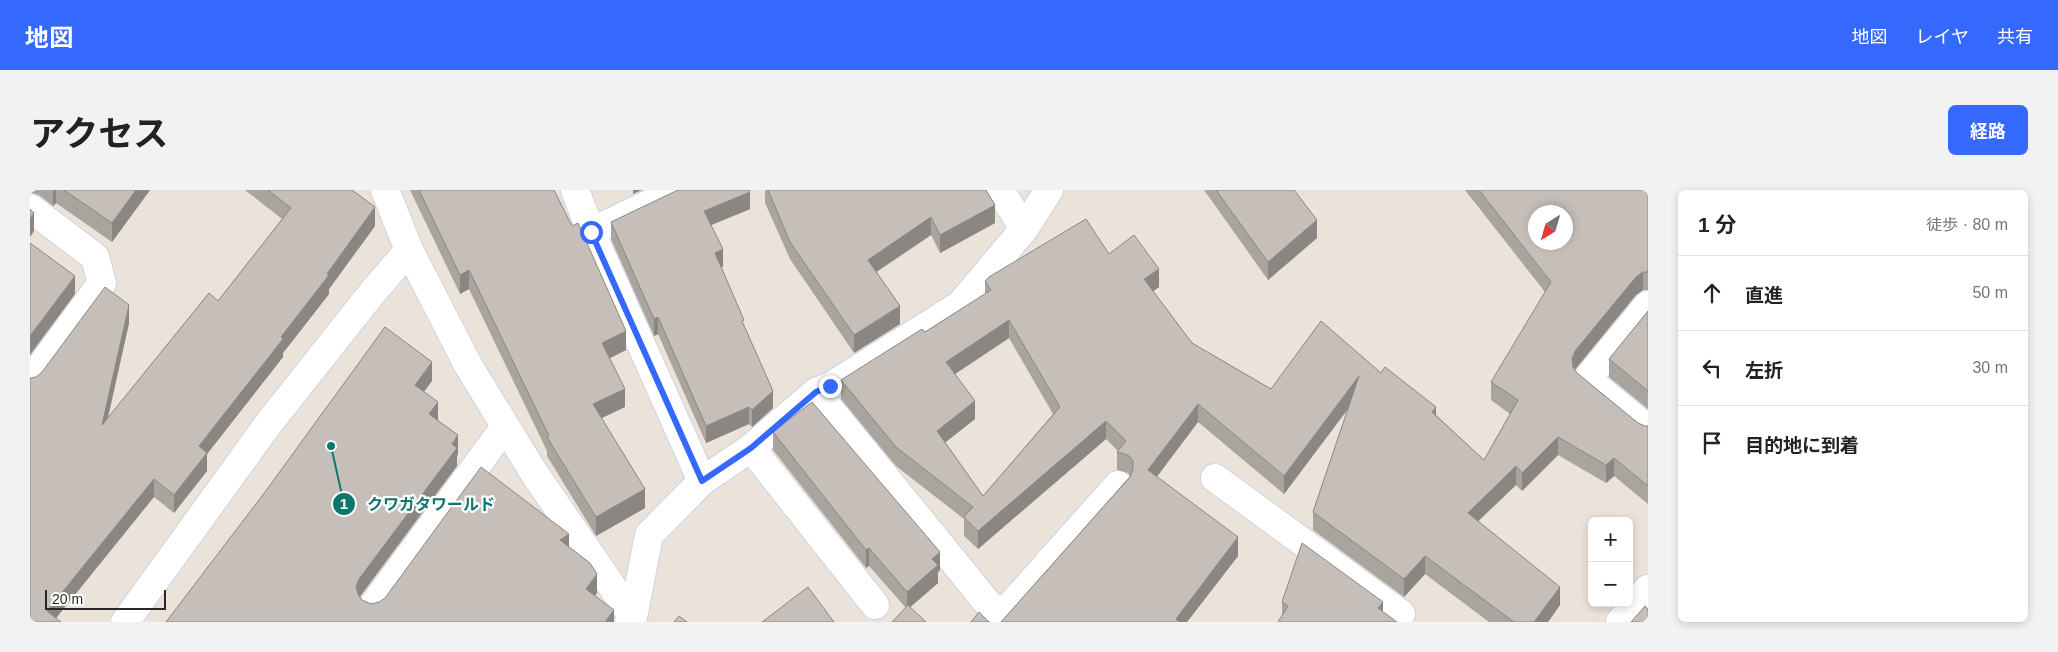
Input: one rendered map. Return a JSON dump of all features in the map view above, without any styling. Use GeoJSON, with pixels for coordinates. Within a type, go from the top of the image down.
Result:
{"type":"FeatureCollection","features":[{"type":"Feature","properties":{"kind":"street"},"geometry":{"type":"LineString","coordinates":[[386,190],[409,250],[468,365],[534,473],[631,619]]}},
{"type":"Feature","properties":{"kind":"street"},"geometry":{"type":"LineString","coordinates":[[575,190],[591,232],[702,481]]}},
{"type":"Feature","properties":{"kind":"street"},"geometry":{"type":"LineString","coordinates":[[591,232],[678,190]]}},
{"type":"Feature","properties":{"kind":"street"},"geometry":{"type":"LineString","coordinates":[[1000,190],[1024,229]]}},
{"type":"Feature","properties":{"kind":"street"},"geometry":{"type":"LineString","coordinates":[[631,619],[649,535],[702,481],[751,448],[816,392],[830,386],[960,305],[1024,229],[1049,190]]}},
{"type":"Feature","properties":{"kind":"street"},"geometry":{"type":"LineString","coordinates":[[30,208],[95,257],[102,283],[30,381]]}},
{"type":"Feature","properties":{"kind":"street"},"geometry":{"type":"LineString","coordinates":[[125,622],[269,423],[372,292],[409,250]]}},
{"type":"Feature","properties":{"kind":"street"},"geometry":{"type":"LineString","coordinates":[[1648,305],[1587,379],[1648,429]]}},
{"type":"Feature","properties":{"kind":"street"},"geometry":{"type":"LineString","coordinates":[[816,392],[990,605],[1004,613],[1118,485]]}},
{"type":"Feature","properties":{"kind":"street"},"geometry":{"type":"LineString","coordinates":[[372,607],[505,427]]}},
{"type":"Feature","properties":{"kind":"street"},"geometry":{"type":"LineString","coordinates":[[751,448],[875,605]]}},
{"type":"Feature","properties":{"kind":"street"},"geometry":{"type":"LineString","coordinates":[[1215,478],[1406,619]]}},
{"type":"Feature","properties":{"kind":"street"},"geometry":{"type":"LineString","coordinates":[[1620,622],[1648,589]]}},
{"type":"Feature","properties":{"kind":"building"},"geometry":{"type":"Polygon","coordinates":[[[64,190],[136,190],[112,223],[64,190]]]}},
{"type":"Feature","properties":{"kind":"building"},"geometry":{"type":"Polygon","coordinates":[[[268,190],[352,190],[375,207],[327,274],[329,275],[281,337],[283,339],[199,446],[207,453],[174,495],[154,479],[47,611],[61,622],[30,622],[30,378],[36,377],[42,372],[105,287],[129,305],[102,425],[209,293],[218,301],[291,208],[268,190]]]}},
{"type":"Feature","properties":{"kind":"building"},"geometry":{"type":"Polygon","coordinates":[[[419,190],[554,190],[572,226],[578,223],[626,331],[602,343],[625,389],[593,404],[645,489],[596,517],[547,437],[549,436],[469,270],[460,275],[419,190]]]}},
{"type":"Feature","properties":{"kind":"building"},"geometry":{"type":"Polygon","coordinates":[[[678,190],[749,190],[750,192],[704,211],[723,249],[715,253],[773,391],[752,410],[749,407],[706,426],[658,317],[654,319],[611,222],[678,190]]]}},
{"type":"Feature","properties":{"kind":"building"},"geometry":{"type":"Polygon","coordinates":[[[768,190],[986,190],[995,205],[940,235],[931,217],[868,260],[900,306],[854,335],[790,242],[768,190]]]}},
{"type":"Feature","properties":{"kind":"building"},"geometry":{"type":"Polygon","coordinates":[[[1216,190],[1294,190],[1317,220],[1268,262],[1216,190]]]}},
{"type":"Feature","properties":{"kind":"building"},"geometry":{"type":"Polygon","coordinates":[[[1479,190],[1648,190],[1648,272],[1643,272],[1636,277],[1575,351],[1572,359],[1573,367],[1577,373],[1638,423],[1648,426],[1648,486],[1614,458],[1606,465],[1558,437],[1522,473],[1516,466],[1468,513],[1560,587],[1534,622],[1514,622],[1425,556],[1404,579],[1313,512],[1359,376],[1284,476],[1198,404],[1148,470],[1238,537],[1176,619],[1180,622],[1001,622],[1130,477],[1133,461],[1128,455],[1117,452],[1126,441],[1106,421],[978,531],[964,517],[973,507],[896,447],[841,380],[922,329],[925,332],[991,290],[985,281],[989,277],[1086,219],[1109,254],[1134,235],[1159,269],[1144,279],[1192,343],[1271,389],[1321,321],[1381,373],[1385,367],[1436,407],[1432,412],[1484,460],[1518,400],[1491,382],[1551,282],[1479,190]],[[1009,320],[946,362],[975,401],[937,431],[983,496],[1060,407],[1009,320]]]}},
{"type":"Feature","properties":{"kind":"building"},"geometry":{"type":"Polygon","coordinates":[[[30,209],[34,213],[30,219],[30,209]]]}},
{"type":"Feature","properties":{"kind":"building"},"geometry":{"type":"Polygon","coordinates":[[[30,243],[75,276],[30,336],[30,243]]]}},
{"type":"Feature","properties":{"kind":"building"},"geometry":{"type":"Polygon","coordinates":[[[1648,311],[1648,391],[1609,359],[1648,311]]]}},
{"type":"Feature","properties":{"kind":"building"},"geometry":{"type":"Polygon","coordinates":[[[385,327],[432,362],[415,385],[438,402],[429,414],[458,435],[452,444],[457,448],[359,579],[356,587],[362,600],[371,604],[385,598],[481,467],[569,534],[560,540],[590,563],[597,574],[586,589],[614,610],[605,622],[166,622],[265,492],[385,327]]]}},
{"type":"Feature","properties":{"kind":"building"},"geometry":{"type":"Polygon","coordinates":[[[812,402],[940,552],[932,559],[938,565],[907,592],[869,548],[866,550],[773,432],[812,402]]]}},
{"type":"Feature","properties":{"kind":"building"},"geometry":{"type":"Polygon","coordinates":[[[1302,543],[1383,602],[1378,608],[1397,622],[1278,622],[1288,606],[1282,602],[1302,543]]]}},
{"type":"Feature","properties":{"kind":"building"},"geometry":{"type":"Polygon","coordinates":[[[808,587],[834,622],[762,622],[808,587]]]}},
{"type":"Feature","properties":{"kind":"building"},"geometry":{"type":"Polygon","coordinates":[[[908,605],[926,622],[892,622],[908,605]]]}},
{"type":"Feature","properties":{"kind":"building"},"geometry":{"type":"Polygon","coordinates":[[[1645,606],[1648,609],[1648,622],[1631,622],[1645,606]]]}},
{"type":"Feature","properties":{"kind":"building"},"geometry":{"type":"Polygon","coordinates":[[[979,612],[989,622],[971,622],[979,612]]]}},
{"type":"Feature","properties":{"kind":"building"},"geometry":{"type":"Polygon","coordinates":[[[679,616],[687,622],[674,622],[679,616]]]}},
{"type":"Feature","properties":{"kind":"place","name":"クワガタワールド"},"geometry":{"type":"Point","coordinates":[331,446]}},
{"type":"Feature","properties":{"kind":"route"},"geometry":{"type":"LineString","coordinates":[[591,232],[702,481],[751,448],[816,392],[830,386]]}}]}
